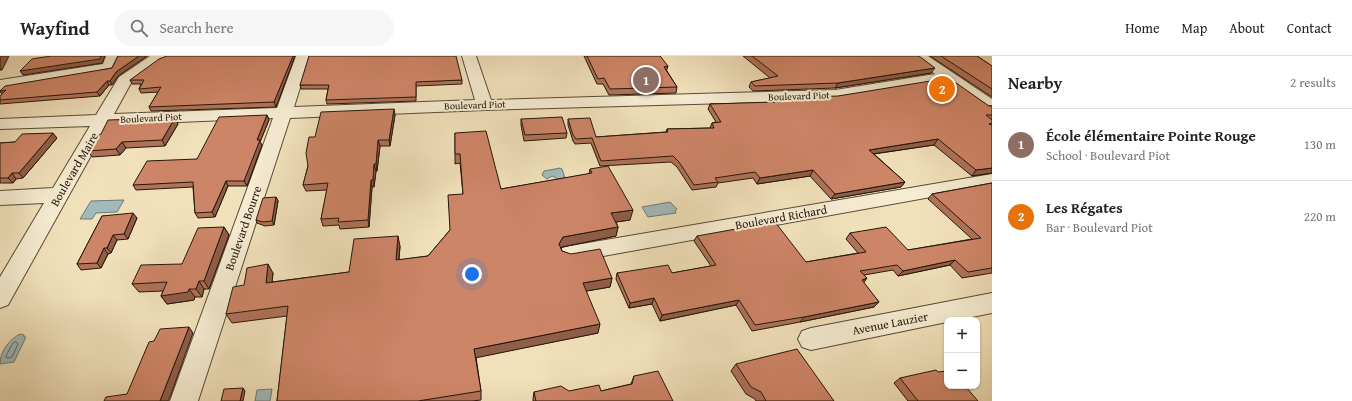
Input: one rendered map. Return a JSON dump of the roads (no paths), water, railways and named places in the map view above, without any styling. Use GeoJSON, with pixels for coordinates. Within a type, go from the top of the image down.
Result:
{"type":"FeatureCollection","features":[{"type":"Feature","properties":{"kind":"street"},"geometry":{"type":"LineString","coordinates":[[0,85],[109,68],[113,56]]}},
{"type":"Feature","properties":{"kind":"street","name":"Boulevard Maire"},"geometry":{"type":"LineString","coordinates":[[0,298],[125,80],[156,59],[164,56]]}},
{"type":"Feature","properties":{"kind":"street","name":"Boulevard Bourre"},"geometry":{"type":"LineString","coordinates":[[184,401],[303,56]]}},
{"type":"Feature","properties":{"kind":"street"},"geometry":{"type":"LineString","coordinates":[[469,56],[484,105]]}},
{"type":"Feature","properties":{"kind":"street"},"geometry":{"type":"LineString","coordinates":[[918,56],[992,106]]}},
{"type":"Feature","properties":{"kind":"street","name":"Boulevard Piot"},"geometry":{"type":"LineString","coordinates":[[0,124],[484,105],[835,95],[948,77]]}},
{"type":"Feature","properties":{"kind":"street","name":"Boulevard Richard"},"geometry":{"type":"LineString","coordinates":[[570,254],[992,180]]}},
{"type":"Feature","properties":{"kind":"street"},"geometry":{"type":"LineString","coordinates":[[0,198],[58,195]]}},
{"type":"Feature","properties":{"kind":"street","name":"Avenue Lauzier"},"geometry":{"type":"LineString","coordinates":[[811,339],[992,303]]}},
{"type":"Feature","properties":{"kind":"water"},"geometry":{"type":"Polygon","coordinates":[[[560,168],[562,169],[565,178],[558,179],[552,176],[547,179],[542,175],[544,171],[560,168]]]}},
{"type":"Feature","properties":{"kind":"water"},"geometry":{"type":"Polygon","coordinates":[[[124,200],[117,212],[96,213],[92,219],[80,219],[91,201],[124,200]]]}},
{"type":"Feature","properties":{"kind":"water"},"geometry":{"type":"Polygon","coordinates":[[[670,202],[677,209],[675,211],[676,213],[648,217],[642,207],[670,202]]]}},
{"type":"Feature","properties":{"kind":"water"},"geometry":{"type":"Polygon","coordinates":[[[20,334],[26,337],[14,362],[0,364],[0,359],[6,346],[20,334]]]}},
{"type":"Feature","properties":{"kind":"water"},"geometry":{"type":"Polygon","coordinates":[[[272,389],[270,401],[255,401],[257,390],[272,389]]]}},
{"type":"Feature","properties":{"kind":"place","name":"École élémentaire Pointe Rouge"},"geometry":{"type":"Point","coordinates":[646,80]}},
{"type":"Feature","properties":{"kind":"place","name":"Les Régates"},"geometry":{"type":"Point","coordinates":[942,89]}}]}
